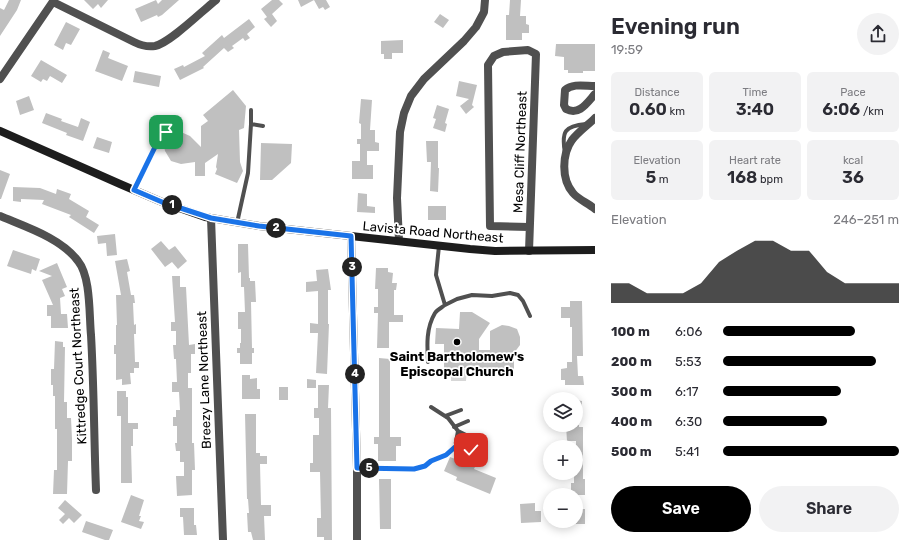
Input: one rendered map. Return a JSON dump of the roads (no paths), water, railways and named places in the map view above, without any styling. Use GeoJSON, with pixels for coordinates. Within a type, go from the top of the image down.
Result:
{"type":"FeatureCollection","features":[{"type":"Feature","properties":{"kind":"main road","name":"Lavista Road Northeast"},"geometry":{"type":"LineString","coordinates":[[0,131],[162,202],[211,218],[259,226],[495,251],[595,250]]}},
{"type":"Feature","properties":{"kind":"street"},"geometry":{"type":"LineString","coordinates":[[0,79],[53,1],[134,42],[143,46],[153,46],[162,44],[171,38],[216,0]]}},
{"type":"Feature","properties":{"kind":"street"},"geometry":{"type":"LineString","coordinates":[[399,242],[397,198],[400,132],[404,113],[411,96],[424,79],[476,27],[484,12],[485,0]]}},
{"type":"Feature","properties":{"kind":"street","name":"Mesa Cliff Northeast"},"geometry":{"type":"LineString","coordinates":[[529,227],[490,226],[488,64],[494,56],[503,52],[528,50],[536,54],[529,251]]}},
{"type":"Feature","properties":{"kind":"street"},"geometry":{"type":"LineString","coordinates":[[595,86],[572,86],[565,90],[564,94],[566,109],[575,112],[579,110],[595,94]]}},
{"type":"Feature","properties":{"kind":"street"},"geometry":{"type":"LineString","coordinates":[[592,121],[572,140],[565,156],[565,173],[567,184],[573,193],[581,201],[595,209]]}},
{"type":"Feature","properties":{"kind":"street","name":"Kittredge Court Northeast"},"geometry":{"type":"LineString","coordinates":[[0,216],[43,234],[69,251],[79,262],[85,277],[89,301],[92,346],[96,490]]}},
{"type":"Feature","properties":{"kind":"street","name":"Breezy Lane Northeast"},"geometry":{"type":"LineString","coordinates":[[211,218],[223,540]]}},
{"type":"Feature","properties":{"kind":"street"},"geometry":{"type":"LineString","coordinates":[[351,236],[357,468],[357,540]]}},
{"type":"Feature","properties":{"kind":"lane"},"geometry":{"type":"LineString","coordinates":[[237,223],[248,173],[252,124],[251,110]]}},
{"type":"Feature","properties":{"kind":"lane"},"geometry":{"type":"LineString","coordinates":[[252,124],[263,126]]}},
{"type":"Feature","properties":{"kind":"lane"},"geometry":{"type":"LineString","coordinates":[[134,190],[156,145],[166,132]]}},
{"type":"Feature","properties":{"kind":"lane"},"geometry":{"type":"LineString","coordinates":[[439,246],[436,275],[445,305]]}},
{"type":"Feature","properties":{"kind":"lane"},"geometry":{"type":"LineString","coordinates":[[428,362],[427,340],[430,326],[435,312],[445,305],[463,297],[472,295],[492,296],[510,293],[518,295],[523,301],[530,316]]}},
{"type":"Feature","properties":{"kind":"lane"},"geometry":{"type":"LineString","coordinates":[[431,407],[444,416],[458,431],[474,439]]}},
{"type":"Feature","properties":{"kind":"lane"},"geometry":{"type":"LineString","coordinates":[[444,416],[461,410]]}},
{"type":"Feature","properties":{"kind":"lane"},"geometry":{"type":"LineString","coordinates":[[454,427],[468,421]]}},
{"type":"Feature","properties":{"kind":"lane"},"geometry":{"type":"LineString","coordinates":[[357,468],[414,469],[425,466],[431,461],[446,455],[455,447],[458,431]]}},
{"type":"Feature","properties":{"kind":"lane"},"geometry":{"type":"LineString","coordinates":[[455,447],[471,450]]}},
{"type":"Feature","properties":{"kind":"place","name":"Saint Bartholomew's Episcopal Church"},"geometry":{"type":"Point","coordinates":[457,342]}}]}
